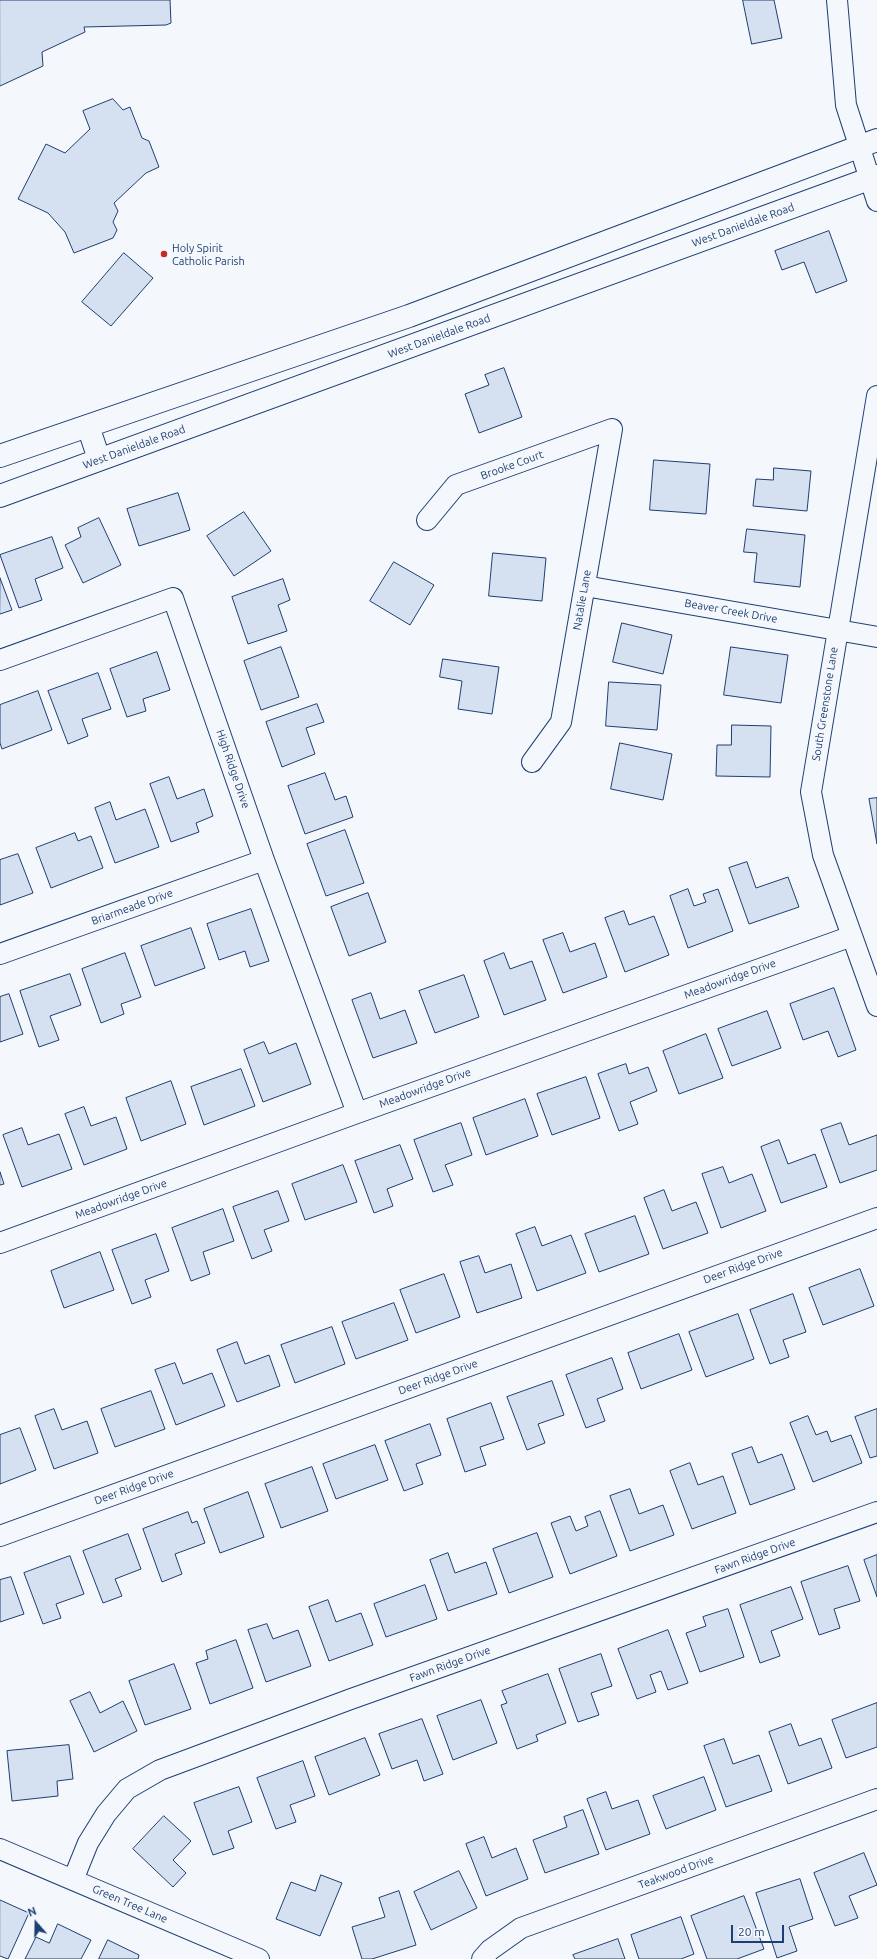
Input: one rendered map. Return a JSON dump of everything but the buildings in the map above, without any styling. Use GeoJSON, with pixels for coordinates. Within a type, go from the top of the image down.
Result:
{"type":"FeatureCollection","features":[{"type":"Feature","properties":{"kind":"main road"},"geometry":{"type":"LineString","coordinates":[[0,456],[409,316],[868,143]]}},
{"type":"Feature","properties":{"kind":"main road","name":"West Danieldale Road"},"geometry":{"type":"LineString","coordinates":[[0,496],[874,177]]}},
{"type":"Feature","properties":{"kind":"main road"},"geometry":{"type":"LineString","coordinates":[[504,280],[514,308]]}},
{"type":"Feature","properties":{"kind":"main road"},"geometry":{"type":"LineString","coordinates":[[290,356],[302,386]]}},
{"type":"Feature","properties":{"kind":"main road"},"geometry":{"type":"LineString","coordinates":[[88,426],[99,460]]}},
{"type":"Feature","properties":{"kind":"street"},"geometry":{"type":"LineString","coordinates":[[837,0],[846,104],[868,143],[877,201]]}},
{"type":"Feature","properties":{"kind":"street","name":"South Greenstone Lane"},"geometry":{"type":"LineString","coordinates":[[877,396],[811,792],[823,855],[877,1006]]}},
{"type":"Feature","properties":{"kind":"street","name":"Brooke Court"},"geometry":{"type":"LineString","coordinates":[[427,520],[456,485],[612,429]]}},
{"type":"Feature","properties":{"kind":"street","name":"Natalie Lane"},"geometry":{"type":"LineString","coordinates":[[532,762],[561,722],[612,429]]}},
{"type":"Feature","properties":{"kind":"street","name":"Beaver Creek Drive"},"geometry":{"type":"LineString","coordinates":[[585,586],[877,637]]}},
{"type":"Feature","properties":{"kind":"street","name":"High Ridge Drive"},"geometry":{"type":"LineString","coordinates":[[0,660],[173,598],[264,860],[357,1113]]}},
{"type":"Feature","properties":{"kind":"street","name":"Briarmeade Drive"},"geometry":{"type":"LineString","coordinates":[[0,954],[264,860]]}},
{"type":"Feature","properties":{"kind":"street","name":"Meadowridge Drive"},"geometry":{"type":"LineString","coordinates":[[0,1243],[357,1113],[852,936]]}},
{"type":"Feature","properties":{"kind":"street","name":"Deer Ridge Drive"},"geometry":{"type":"LineString","coordinates":[[0,1536],[877,1218]]}},
{"type":"Feature","properties":{"kind":"street","name":"Fawn Ridge Drive"},"geometry":{"type":"LineString","coordinates":[[73,1880],[88,1843],[106,1814],[127,1789],[160,1770],[351,1699],[877,1512]]}},
{"type":"Feature","properties":{"kind":"street","name":"Teakwood Drive"},"geometry":{"type":"LineString","coordinates":[[482,1959],[490,1950],[521,1928],[877,1799]]}},
{"type":"Feature","properties":{"kind":"street","name":"Green Tree Lane"},"geometry":{"type":"LineString","coordinates":[[0,1849],[259,1959]]}},
{"type":"Feature","properties":{"kind":"place","name":"Holy Spirit Catholic Parish"},"geometry":{"type":"Point","coordinates":[164,254]}}]}
